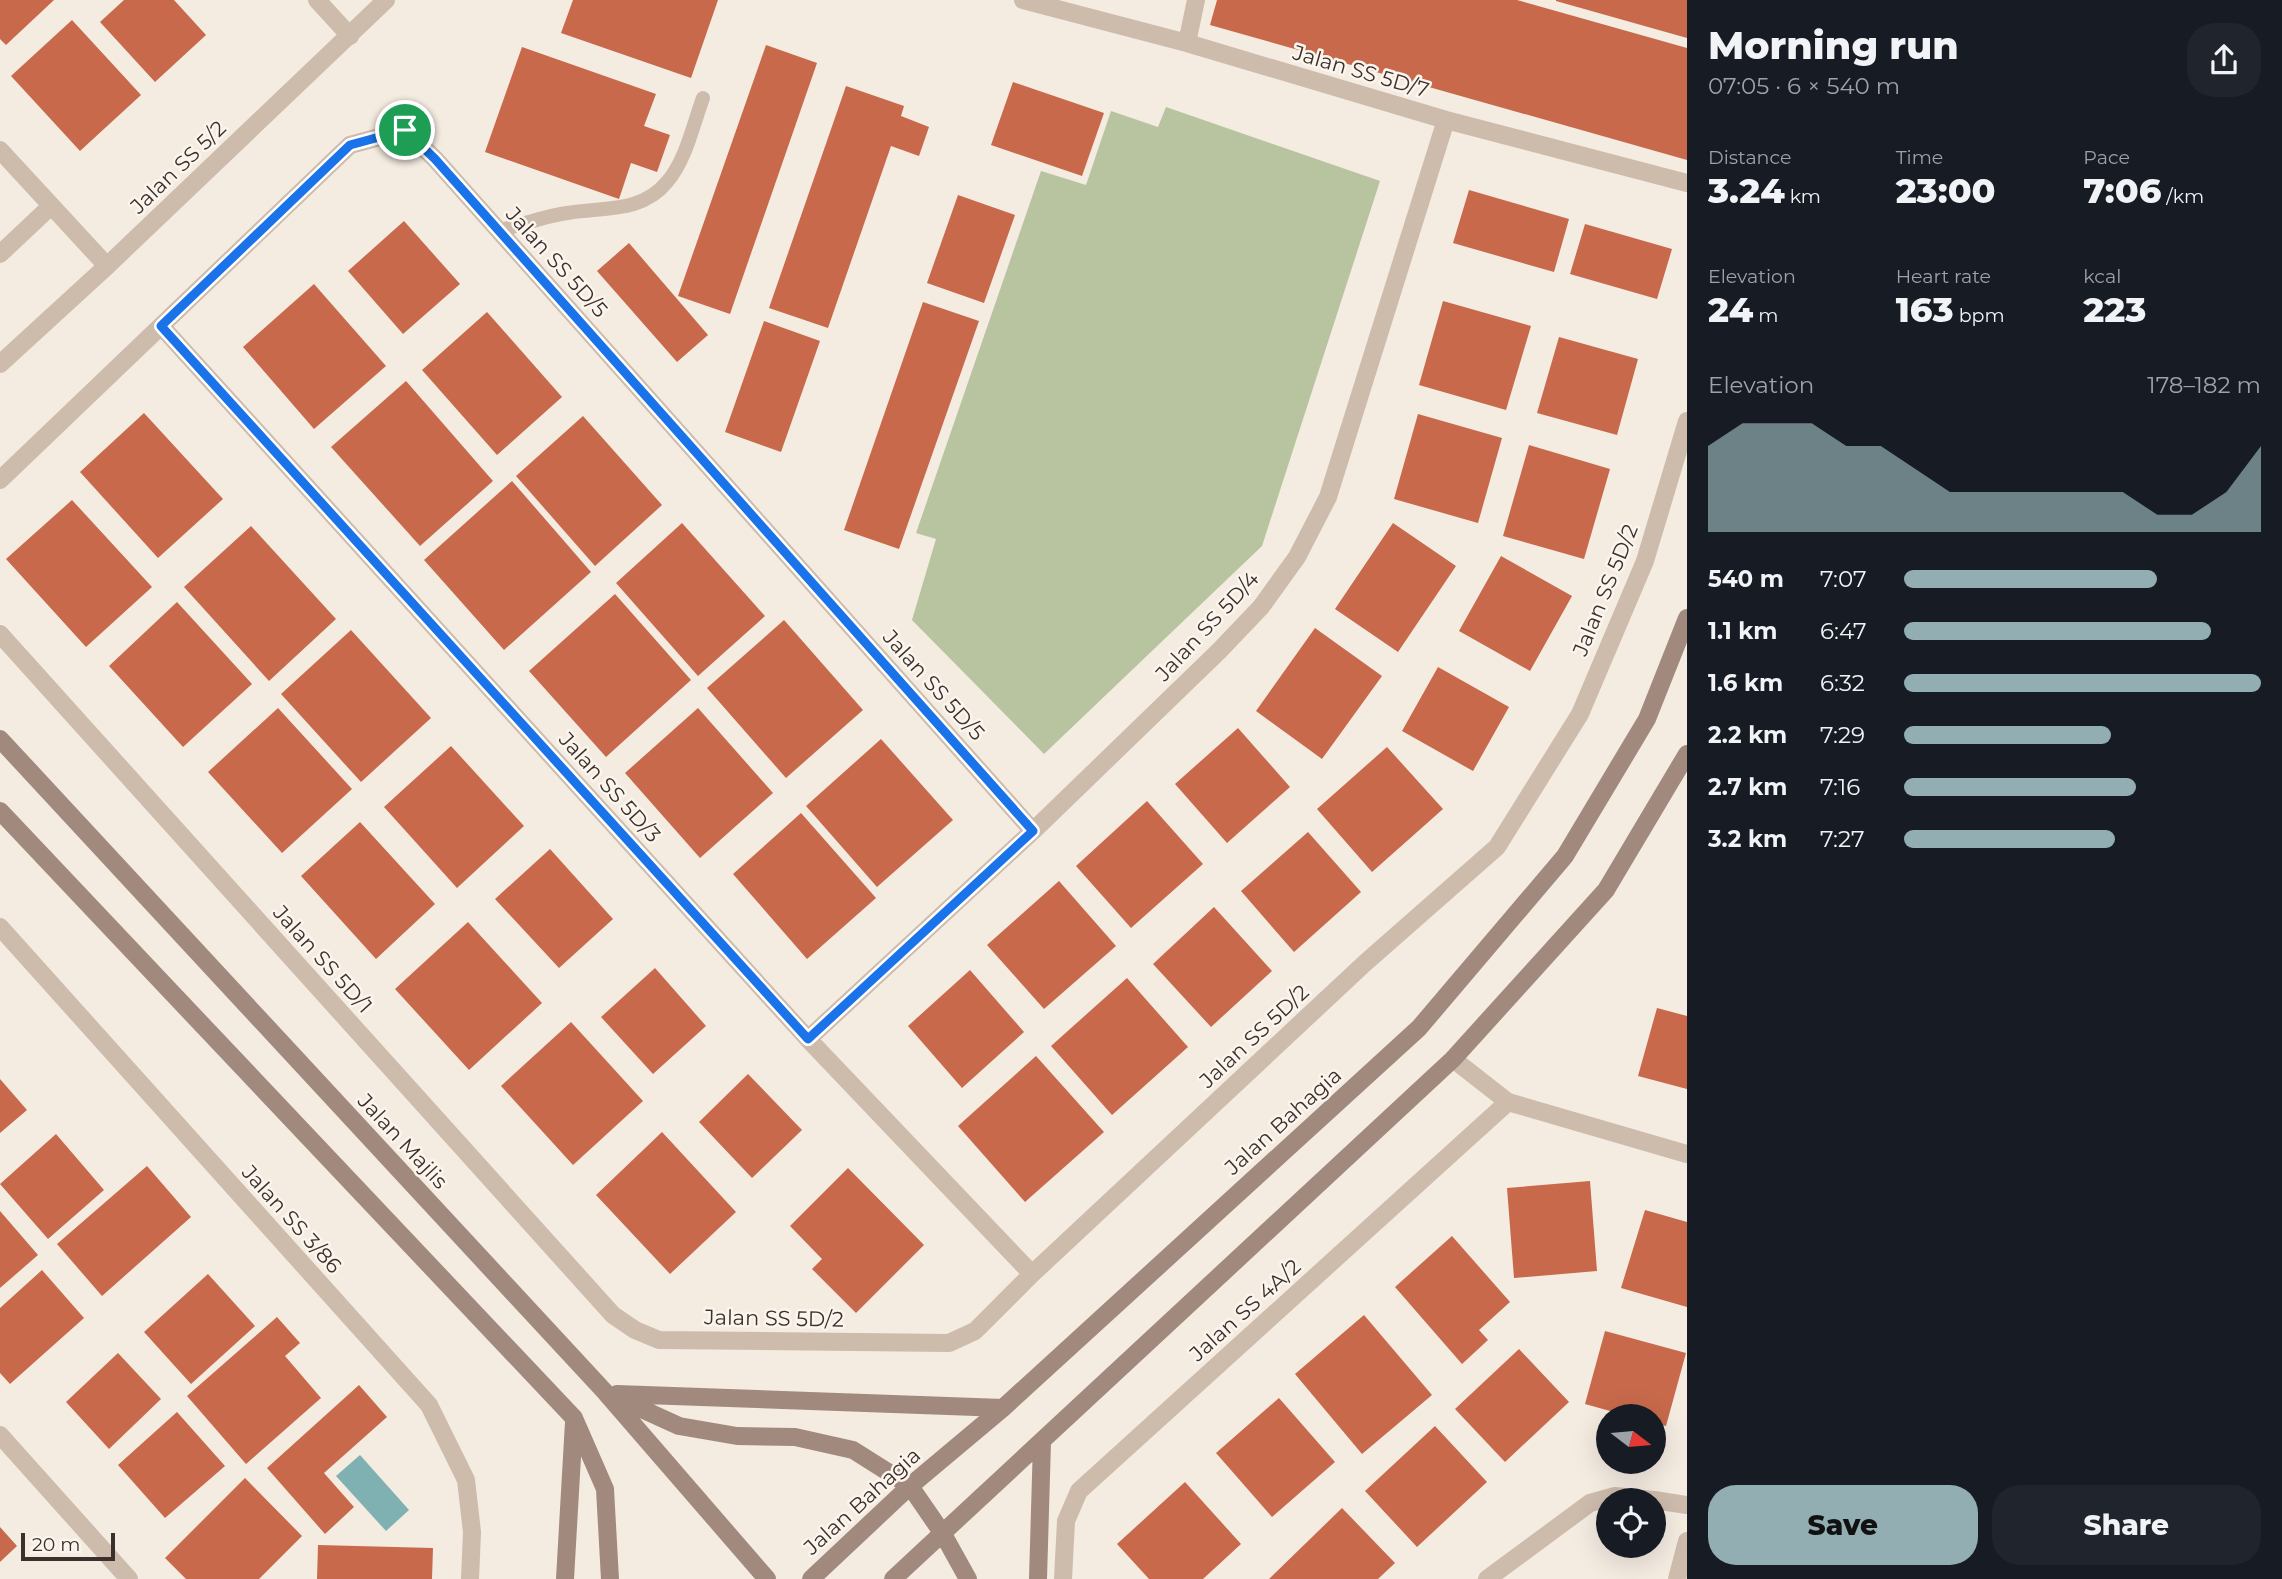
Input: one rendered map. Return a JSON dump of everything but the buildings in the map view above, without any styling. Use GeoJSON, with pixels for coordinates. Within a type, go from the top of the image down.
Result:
{"type":"FeatureCollection","features":[{"type":"Feature","properties":{"kind":"main road","name":"Jalan Bahagia"},"geometry":{"type":"LineString","coordinates":[[811,1579],[910,1486],[1003,1408],[1419,1028],[1565,856],[1647,719],[1687,618]]}},
{"type":"Feature","properties":{"kind":"main road","name":"Jalan Majlis"},"geometry":{"type":"LineString","coordinates":[[0,739],[606,1394],[767,1579]]}},
{"type":"Feature","properties":{"kind":"main road"},"geometry":{"type":"LineString","coordinates":[[893,1579],[1453,1059],[1606,890],[1687,754]]}},
{"type":"Feature","properties":{"kind":"main road"},"geometry":{"type":"LineString","coordinates":[[0,811],[574,1418],[605,1489],[610,1579]]}},
{"type":"Feature","properties":{"kind":"main road"},"geometry":{"type":"LineString","coordinates":[[606,1394],[1003,1408]]}},
{"type":"Feature","properties":{"kind":"main road"},"geometry":{"type":"LineString","coordinates":[[606,1394],[678,1426],[737,1436],[795,1437],[853,1450],[910,1486],[943,1534],[968,1579]]}},
{"type":"Feature","properties":{"kind":"main road"},"geometry":{"type":"LineString","coordinates":[[565,1579],[574,1418]]}},
{"type":"Feature","properties":{"kind":"main road"},"geometry":{"type":"LineString","coordinates":[[1038,1579],[1042,1442]]}},
{"type":"Feature","properties":{"kind":"street"},"geometry":{"type":"LineString","coordinates":[[317,0],[350,36]]}},
{"type":"Feature","properties":{"kind":"street","name":"Jalan SS 5/2"},"geometry":{"type":"LineString","coordinates":[[0,364],[107,266],[386,0]]}},
{"type":"Feature","properties":{"kind":"street","name":"Jalan SS 5D/7"},"geometry":{"type":"LineString","coordinates":[[1023,0],[1187,43],[1446,120],[1687,183]]}},
{"type":"Feature","properties":{"kind":"street"},"geometry":{"type":"LineString","coordinates":[[1187,43],[1196,0]]}},
{"type":"Feature","properties":{"kind":"street","name":"Jalan SS 5D/4"},"geometry":{"type":"LineString","coordinates":[[808,1039],[1033,831],[1219,651],[1261,607],[1297,557],[1328,497],[1446,120]]}},
{"type":"Feature","properties":{"kind":"street","name":"Jalan SS 5D/5"},"geometry":{"type":"LineString","coordinates":[[0,480],[350,145],[405,130],[435,159],[1033,831]]}},
{"type":"Feature","properties":{"kind":"street"},"geometry":{"type":"LineString","coordinates":[[0,150],[107,266]]}},
{"type":"Feature","properties":{"kind":"street"},"geometry":{"type":"LineString","coordinates":[[0,254],[51,206]]}},
{"type":"Feature","properties":{"kind":"street","name":"Jalan SS 5D/3"},"geometry":{"type":"LineString","coordinates":[[161,326],[808,1039],[1032,1273]]}},
{"type":"Feature","properties":{"kind":"street","name":"Jalan SS 5D/2"},"geometry":{"type":"LineString","coordinates":[[613,1315],[635,1330],[659,1340],[948,1343],[975,1331],[1032,1273],[1365,963],[1497,847],[1580,714],[1645,561],[1687,421]]}},
{"type":"Feature","properties":{"kind":"street","name":"Jalan SS 5D/1"},"geometry":{"type":"LineString","coordinates":[[0,634],[613,1315]]}},
{"type":"Feature","properties":{"kind":"street","name":"Jalan SS 3/86"},"geometry":{"type":"LineString","coordinates":[[0,927],[429,1405],[466,1480],[472,1532],[470,1579]]}},
{"type":"Feature","properties":{"kind":"street"},"geometry":{"type":"LineString","coordinates":[[1453,1059],[1508,1102],[1687,1154]]}},
{"type":"Feature","properties":{"kind":"street","name":"Jalan SS 4A/2"},"geometry":{"type":"LineString","coordinates":[[1063,1579],[1066,1521],[1079,1491],[1508,1102]]}},
{"type":"Feature","properties":{"kind":"street"},"geometry":{"type":"LineString","coordinates":[[0,1435],[129,1579]]}},
{"type":"Feature","properties":{"kind":"street"},"geometry":{"type":"LineString","coordinates":[[1487,1579],[1590,1503],[1596,1501]]}},
{"type":"Feature","properties":{"kind":"street"},"geometry":{"type":"LineString","coordinates":[[1666,1502],[1687,1505]]}},
{"type":"Feature","properties":{"kind":"street"},"geometry":{"type":"LineString","coordinates":[[1677,1579],[1687,1541]]}},
{"type":"Feature","properties":{"kind":"lane"},"geometry":{"type":"LineString","coordinates":[[499,231],[564,213],[639,204],[656,193],[669,181],[678,166],[703,98]]}},
{"type":"Feature","properties":{"kind":"green space"},"geometry":{"type":"Polygon","coordinates":[[[1166,107],[1380,181],[1262,546],[1044,754],[912,620],[936,539],[916,533],[1041,171],[1086,185],[1111,111],[1158,127],[1166,107]]]}},
{"type":"Feature","properties":{"kind":"water"},"geometry":{"type":"Polygon","coordinates":[[[360,1455],[409,1510],[386,1531],[336,1476],[360,1455]]]}},
{"type":"Feature","properties":{"kind":"route"},"geometry":{"type":"LineString","coordinates":[[405,130],[435,159],[1033,831],[808,1039],[161,326],[350,145],[405,130]]}}]}
